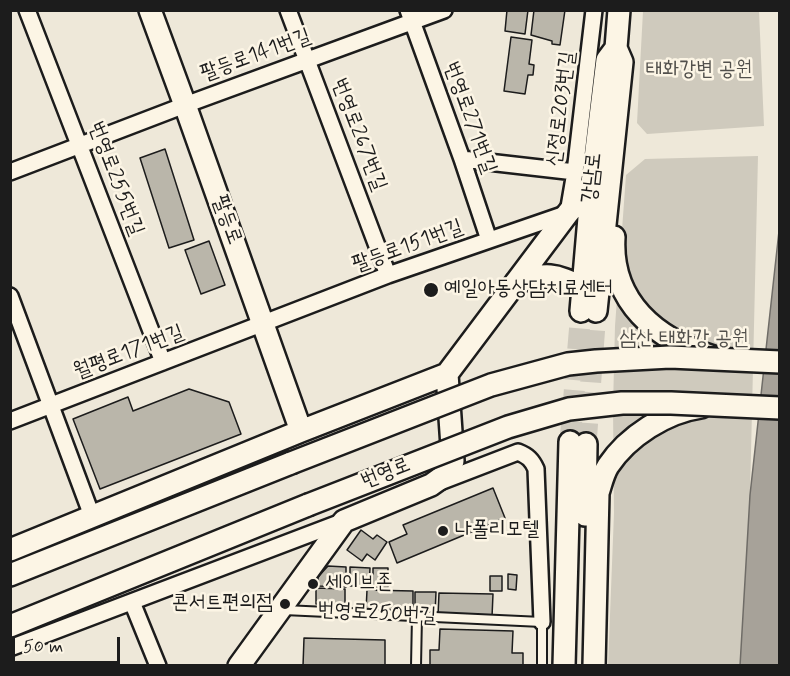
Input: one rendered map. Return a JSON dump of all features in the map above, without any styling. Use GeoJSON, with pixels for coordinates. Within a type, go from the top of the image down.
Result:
{"type":"FeatureCollection","features":[{"type":"Feature","properties":{"kind":"main road","name":"팔등로"},"geometry":{"type":"LineString","coordinates":[[150,10],[301,431]]}},
{"type":"Feature","properties":{"kind":"main road","name":"강남로"},"geometry":{"type":"LineString","coordinates":[[616,48],[607,60],[584,178],[583,288],[588,311],[617,156],[622,62],[616,48],[619,10]]}},
{"type":"Feature","properties":{"kind":"main road"},"geometry":{"type":"LineString","coordinates":[[10,550],[447,374],[568,213],[584,178],[617,156],[619,185],[613,248],[617,275],[624,294],[635,310],[650,322],[698,353],[718,359]]}},
{"type":"Feature","properties":{"kind":"main road"},"geometry":{"type":"LineString","coordinates":[[516,282],[548,274],[559,276],[583,288]]}},
{"type":"Feature","properties":{"kind":"main road"},"geometry":{"type":"LineString","coordinates":[[10,575],[441,404],[491,385],[537,372],[596,361],[670,357],[780,362]]}},
{"type":"Feature","properties":{"kind":"main road"},"geometry":{"type":"LineString","coordinates":[[240,666],[344,521],[431,485],[445,475],[453,461],[447,374]]}},
{"type":"Feature","properties":{"kind":"main road","name":"번영로"},"geometry":{"type":"LineString","coordinates":[[10,626],[308,505],[508,427],[561,411],[622,403],[780,408]]}},
{"type":"Feature","properties":{"kind":"main road"},"geometry":{"type":"LineString","coordinates":[[594,666],[598,493],[606,468],[636,437],[676,413],[714,405]]}},
{"type":"Feature","properties":{"kind":"main road"},"geometry":{"type":"LineString","coordinates":[[564,666],[578,443],[582,666]]}},
{"type":"Feature","properties":{"kind":"street","name":"번영로255번길"},"geometry":{"type":"LineString","coordinates":[[27,10],[163,362]]}},
{"type":"Feature","properties":{"kind":"street","name":"번영로267번길"},"geometry":{"type":"LineString","coordinates":[[288,10],[388,275]]}},
{"type":"Feature","properties":{"kind":"street","name":"팔등로141번길"},"geometry":{"type":"LineString","coordinates":[[10,172],[307,60],[410,16],[444,10]]}},
{"type":"Feature","properties":{"kind":"street","name":"신정로203번길"},"geometry":{"type":"LineString","coordinates":[[584,178],[594,10]]}},
{"type":"Feature","properties":{"kind":"street","name":"번영로271번길"},"geometry":{"type":"LineString","coordinates":[[410,16],[489,240]]}},
{"type":"Feature","properties":{"kind":"street"},"geometry":{"type":"LineString","coordinates":[[462,159],[584,178]]}},
{"type":"Feature","properties":{"kind":"street","name":"팔등로151번길"},"geometry":{"type":"LineString","coordinates":[[263,323],[388,275],[568,213]]}},
{"type":"Feature","properties":{"kind":"street"},"geometry":{"type":"LineString","coordinates":[[10,296],[92,516]]}},
{"type":"Feature","properties":{"kind":"street","name":"월평로171번길"},"geometry":{"type":"LineString","coordinates":[[10,421],[263,323]]}},
{"type":"Feature","properties":{"kind":"street"},"geometry":{"type":"LineString","coordinates":[[431,485],[518,452],[533,460],[536,469],[542,622]]}},
{"type":"Feature","properties":{"kind":"street"},"geometry":{"type":"LineString","coordinates":[[10,648],[344,521]]}},
{"type":"Feature","properties":{"kind":"street"},"geometry":{"type":"LineString","coordinates":[[132,602],[158,666]]}},
{"type":"Feature","properties":{"kind":"lane","name":"번영로250번길"},"geometry":{"type":"LineString","coordinates":[[280,610],[542,622]]}},
{"type":"Feature","properties":{"kind":"lane"},"geometry":{"type":"LineString","coordinates":[[416,666],[417,616]]}},
{"type":"Feature","properties":{"kind":"lane"},"geometry":{"type":"LineString","coordinates":[[542,622],[542,666]]}},
{"type":"Feature","properties":{"kind":"green space","name":"태화강변 공원"},"geometry":{"type":"Polygon","coordinates":[[[643,11],[759,11],[764,126],[647,134],[637,123],[643,11]]]}},
{"type":"Feature","properties":{"kind":"green space","name":"삼산 태화강 공원"},"geometry":{"type":"Polygon","coordinates":[[[758,156],[746,665],[608,666],[614,513],[615,326],[626,175],[645,159],[758,156]]]}},
{"type":"Feature","properties":{"kind":"shaded area"},"geometry":{"type":"Polygon","coordinates":[[[779,231],[779,665],[740,666],[750,495],[779,231]]]}},
{"type":"Feature","properties":{"kind":"building"},"geometry":{"type":"Polygon","coordinates":[[[507,10],[528,10],[525,34],[505,31],[507,10]]]}},
{"type":"Feature","properties":{"kind":"building"},"geometry":{"type":"Polygon","coordinates":[[[534,10],[565,10],[560,45],[531,35],[534,10]]]}},
{"type":"Feature","properties":{"kind":"building"},"geometry":{"type":"Polygon","coordinates":[[[511,37],[532,40],[529,64],[534,65],[533,75],[528,75],[525,94],[504,91],[511,37]]]}},
{"type":"Feature","properties":{"kind":"building"},"geometry":{"type":"Polygon","coordinates":[[[165,149],[194,240],[169,248],[140,158],[165,149]]]}},
{"type":"Feature","properties":{"kind":"building"},"geometry":{"type":"Polygon","coordinates":[[[209,241],[225,285],[201,294],[185,250],[209,241]]]}},
{"type":"Feature","properties":{"kind":"building"},"geometry":{"type":"Polygon","coordinates":[[[189,389],[229,402],[241,434],[100,489],[73,419],[128,397],[133,411],[189,389]]]}},
{"type":"Feature","properties":{"kind":"building"},"geometry":{"type":"Polygon","coordinates":[[[493,488],[505,518],[397,563],[389,542],[407,534],[403,525],[493,488]]]}},
{"type":"Feature","properties":{"kind":"building"},"geometry":{"type":"Polygon","coordinates":[[[361,530],[373,539],[377,535],[387,542],[375,560],[367,554],[362,561],[347,550],[361,530]]]}},
{"type":"Feature","properties":{"kind":"building"},"geometry":{"type":"Polygon","coordinates":[[[328,566],[346,567],[346,587],[318,586],[318,577],[328,566]]]}},
{"type":"Feature","properties":{"kind":"building"},"geometry":{"type":"Polygon","coordinates":[[[350,567],[370,568],[369,586],[350,586],[350,567]]]}},
{"type":"Feature","properties":{"kind":"building"},"geometry":{"type":"Polygon","coordinates":[[[373,568],[388,568],[388,587],[373,587],[373,568]]]}},
{"type":"Feature","properties":{"kind":"building"},"geometry":{"type":"Polygon","coordinates":[[[508,574],[517,575],[516,590],[508,589],[508,574]]]}},
{"type":"Feature","properties":{"kind":"building"},"geometry":{"type":"Polygon","coordinates":[[[490,576],[502,576],[502,591],[490,591],[490,576]]]}},
{"type":"Feature","properties":{"kind":"building"},"geometry":{"type":"Polygon","coordinates":[[[316,588],[345,589],[345,604],[316,604],[316,588]]]}},
{"type":"Feature","properties":{"kind":"building"},"geometry":{"type":"Polygon","coordinates":[[[367,590],[413,591],[413,612],[366,611],[367,590]]]}},
{"type":"Feature","properties":{"kind":"building"},"geometry":{"type":"Polygon","coordinates":[[[415,592],[436,592],[435,614],[415,613],[415,592]]]}},
{"type":"Feature","properties":{"kind":"building"},"geometry":{"type":"Polygon","coordinates":[[[439,593],[493,594],[492,617],[438,616],[439,593]]]}},
{"type":"Feature","properties":{"kind":"building"},"geometry":{"type":"Polygon","coordinates":[[[440,629],[513,631],[512,653],[523,653],[523,666],[430,666],[430,650],[439,650],[440,629]]]}},
{"type":"Feature","properties":{"kind":"building"},"geometry":{"type":"Polygon","coordinates":[[[304,638],[385,640],[385,666],[303,666],[304,638]]]}},
{"type":"Feature","properties":{"kind":"tunnel"},"geometry":{"type":"LineString","coordinates":[[570,442],[581,311]]}},
{"type":"Feature","properties":{"kind":"tunnel"},"geometry":{"type":"LineString","coordinates":[[586,444],[596,311]]}},
{"type":"Feature","properties":{"kind":"place","name":"예일아동상담치료센터"},"geometry":{"type":"Point","coordinates":[431,290]}},
{"type":"Feature","properties":{"kind":"place","name":"나폴리모텔"},"geometry":{"type":"Point","coordinates":[443,531]}},
{"type":"Feature","properties":{"kind":"place","name":"세이브존"},"geometry":{"type":"Point","coordinates":[313,584]}},
{"type":"Feature","properties":{"kind":"place","name":"콘서트편의점"},"geometry":{"type":"Point","coordinates":[285,604]}}]}
